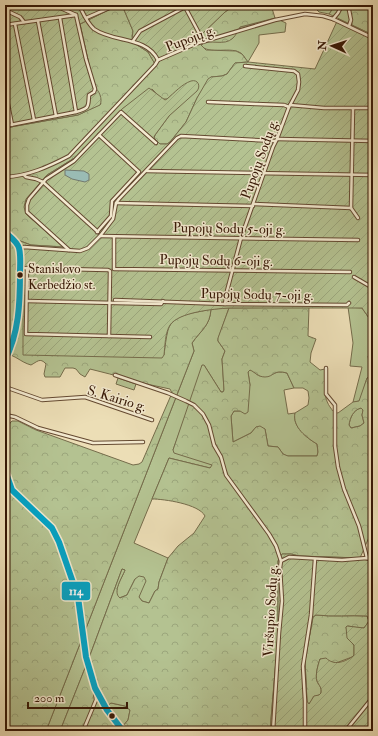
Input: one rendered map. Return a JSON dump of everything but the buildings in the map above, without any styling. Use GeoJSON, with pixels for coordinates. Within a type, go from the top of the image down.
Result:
{"type":"FeatureCollection","features":[{"type":"Feature","properties":{"kind":"street"},"geometry":{"type":"LineString","coordinates":[[5,126],[76,112],[87,107],[89,104],[89,94],[95,91],[76,15],[73,12],[54,5]]}},
{"type":"Feature","properties":{"kind":"street"},"geometry":{"type":"LineString","coordinates":[[79,5],[94,29],[133,41],[149,49],[158,60]]}},
{"type":"Feature","properties":{"kind":"street"},"geometry":{"type":"LineString","coordinates":[[86,18],[116,5]]}},
{"type":"Feature","properties":{"kind":"street"},"geometry":{"type":"LineString","coordinates":[[133,41],[140,31],[189,5]]}},
{"type":"Feature","properties":{"kind":"street"},"geometry":{"type":"LineString","coordinates":[[333,19],[342,5]]}},
{"type":"Feature","properties":{"kind":"street"},"geometry":{"type":"LineString","coordinates":[[348,5],[351,20],[349,26]]}},
{"type":"Feature","properties":{"kind":"street"},"geometry":{"type":"LineString","coordinates":[[185,6],[200,33]]}},
{"type":"Feature","properties":{"kind":"street"},"geometry":{"type":"LineString","coordinates":[[5,10],[20,17],[24,22]]}},
{"type":"Feature","properties":{"kind":"street","name":"Pupojų g."},"geometry":{"type":"LineString","coordinates":[[5,177],[24,174],[52,165],[69,156],[158,60],[195,44],[295,15],[313,14],[333,19],[373,38]]}},
{"type":"Feature","properties":{"kind":"street"},"geometry":{"type":"LineString","coordinates":[[5,26],[76,15]]}},
{"type":"Feature","properties":{"kind":"street"},"geometry":{"type":"LineString","coordinates":[[60,18],[76,112]]}},
{"type":"Feature","properties":{"kind":"street"},"geometry":{"type":"LineString","coordinates":[[38,21],[56,116]]}},
{"type":"Feature","properties":{"kind":"street"},"geometry":{"type":"LineString","coordinates":[[16,24],[34,120]]}},
{"type":"Feature","properties":{"kind":"street","name":"Pupojų Sodų g."},"geometry":{"type":"LineString","coordinates":[[225,304],[232,270],[241,238],[276,140],[299,86],[299,78],[296,72],[291,70],[245,66]]}},
{"type":"Feature","properties":{"kind":"street"},"geometry":{"type":"LineString","coordinates":[[5,89],[12,124]]}},
{"type":"Feature","properties":{"kind":"street"},"geometry":{"type":"LineString","coordinates":[[208,102],[373,108]]}},
{"type":"Feature","properties":{"kind":"street"},"geometry":{"type":"LineString","coordinates":[[353,108],[351,208],[358,218]]}},
{"type":"Feature","properties":{"kind":"street"},"geometry":{"type":"LineString","coordinates":[[69,251],[28,212],[27,205],[29,199],[51,174],[74,161],[121,112],[156,143]]}},
{"type":"Feature","properties":{"kind":"street"},"geometry":{"type":"LineString","coordinates":[[97,232],[111,216],[112,201],[139,172],[99,135]]}},
{"type":"Feature","properties":{"kind":"street"},"geometry":{"type":"LineString","coordinates":[[20,248],[24,247],[69,251],[86,250],[100,236],[114,217],[116,203],[122,195],[173,141],[180,136],[276,140],[373,141]]}},
{"type":"Feature","properties":{"kind":"street"},"geometry":{"type":"LineString","coordinates":[[146,171],[373,175]]}},
{"type":"Feature","properties":{"kind":"street"},"geometry":{"type":"LineString","coordinates":[[24,174],[26,177],[43,182],[100,236]]}},
{"type":"Feature","properties":{"kind":"street"},"geometry":{"type":"LineString","coordinates":[[116,203],[351,208]]}},
{"type":"Feature","properties":{"kind":"street"},"geometry":{"type":"LineString","coordinates":[[5,232],[16,241],[20,248],[17,330],[12,346],[5,360]]}},
{"type":"Feature","properties":{"kind":"street","name":"Pupojų Sodų 5-oji g."},"geometry":{"type":"LineString","coordinates":[[100,236],[358,240]]}},
{"type":"Feature","properties":{"kind":"street","name":"Pupojų Sodų 6-oji g."},"geometry":{"type":"LineString","coordinates":[[114,237],[114,269],[350,272]]}},
{"type":"Feature","properties":{"kind":"street"},"geometry":{"type":"LineString","coordinates":[[20,268],[110,271],[109,336]]}},
{"type":"Feature","properties":{"kind":"street"},"geometry":{"type":"LineString","coordinates":[[27,268],[26,334],[150,337]]}},
{"type":"Feature","properties":{"kind":"street"},"geometry":{"type":"LineString","coordinates":[[354,277],[373,288]]}},
{"type":"Feature","properties":{"kind":"street","name":"Pupojų Sodų 7-oji g."},"geometry":{"type":"LineString","coordinates":[[115,300],[225,304],[347,305],[349,303]]}},
{"type":"Feature","properties":{"kind":"street","name":"Pupojų Sodų 7-oji g."},"geometry":{"type":"LineString","coordinates":[[27,301],[161,304],[164,301]]}},
{"type":"Feature","properties":{"kind":"street"},"geometry":{"type":"LineString","coordinates":[[326,368],[326,394],[335,405],[338,467],[344,489],[359,526],[367,558]]}},
{"type":"Feature","properties":{"kind":"street"},"geometry":{"type":"LineString","coordinates":[[115,375],[168,393],[186,401],[203,414],[209,425],[214,444],[221,457],[226,475],[260,524],[269,534],[276,546],[281,561]]}},
{"type":"Feature","properties":{"kind":"street","name":"S. Kairio g."},"geometry":{"type":"LineString","coordinates":[[5,387],[42,400],[85,397],[152,420]]}},
{"type":"Feature","properties":{"kind":"street"},"geometry":{"type":"LineString","coordinates":[[5,415],[15,417],[38,428],[93,444],[143,442]]}},
{"type":"Feature","properties":{"kind":"street"},"geometry":{"type":"LineString","coordinates":[[5,437],[5,450]]}},
{"type":"Feature","properties":{"kind":"street"},"geometry":{"type":"LineString","coordinates":[[5,463],[6,473],[12,490],[52,528],[69,568],[78,597],[86,657],[95,688],[96,700],[83,731]]}},
{"type":"Feature","properties":{"kind":"street","name":"Viršupio Sodų g."},"geometry":{"type":"LineString","coordinates":[[273,731],[282,601],[281,561],[288,557],[342,560],[367,558],[373,560]]}},
{"type":"Feature","properties":{"kind":"street"},"geometry":{"type":"LineString","coordinates":[[305,731],[306,707],[303,666],[311,615],[315,559]]}},
{"type":"Feature","properties":{"kind":"street"},"geometry":{"type":"LineString","coordinates":[[95,688],[102,701],[123,731]]}},
{"type":"Feature","properties":{"kind":"street"},"geometry":{"type":"LineString","coordinates":[[344,731],[349,730],[372,702],[373,697]]}},
{"type":"Feature","properties":{"kind":"street"},"geometry":{"type":"LineString","coordinates":[[96,700],[102,701]]}},
{"type":"Feature","properties":{"kind":"green space"},"geometry":{"type":"Polygon","coordinates":[[[5,5],[119,5],[80,24],[94,87],[99,92],[101,97],[100,105],[78,115],[5,128],[5,5]]]}},
{"type":"Feature","properties":{"kind":"green space"},"geometry":{"type":"Polygon","coordinates":[[[119,5],[122,5],[133,31],[132,36],[134,43],[148,52],[155,64],[203,33],[225,12],[235,5],[271,5],[275,18],[240,27],[235,36],[229,41],[209,42],[201,45],[206,50],[236,51],[242,54],[248,62],[235,63],[227,74],[211,77],[197,98],[186,122],[170,142],[167,144],[160,144],[154,138],[169,116],[177,108],[184,85],[167,99],[162,99],[152,89],[122,109],[76,157],[47,175],[26,214],[64,247],[31,245],[18,240],[23,271],[164,355],[168,330],[175,320],[186,315],[211,309],[207,324],[192,343],[194,351],[46,731],[5,731],[5,444],[8,442],[9,425],[12,421],[18,421],[36,430],[133,465],[139,464],[142,462],[172,393],[170,389],[149,385],[90,369],[85,377],[76,369],[65,368],[60,377],[45,377],[44,374],[46,364],[44,362],[40,360],[31,365],[5,354],[5,128],[78,115],[101,104],[94,87],[80,24],[119,5]]]}},
{"type":"Feature","properties":{"kind":"green space"},"geometry":{"type":"Polygon","coordinates":[[[122,5],[235,5],[225,12],[203,33],[155,64],[148,52],[134,43],[132,39],[133,31],[122,5]]]}},
{"type":"Feature","properties":{"kind":"green space"},"geometry":{"type":"Polygon","coordinates":[[[318,5],[335,5],[329,14],[319,12],[317,10],[318,5]]]}},
{"type":"Feature","properties":{"kind":"green space"},"geometry":{"type":"Polygon","coordinates":[[[335,5],[350,5],[352,25],[329,14],[335,5]]]}},
{"type":"Feature","properties":{"kind":"green space"},"geometry":{"type":"Polygon","coordinates":[[[350,5],[373,5],[373,35],[352,25],[350,5]]]}},
{"type":"Feature","properties":{"kind":"green space"},"geometry":{"type":"Polygon","coordinates":[[[275,18],[286,23],[285,32],[259,35],[259,43],[248,62],[238,51],[209,50],[201,45],[206,42],[232,39],[240,27],[275,18]]]}},
{"type":"Feature","properties":{"kind":"green space"},"geometry":{"type":"Polygon","coordinates":[[[338,19],[373,35],[373,321],[371,321],[362,308],[223,308],[189,314],[181,317],[170,325],[167,332],[164,355],[162,358],[23,355],[23,271],[16,270],[17,240],[31,245],[63,247],[26,214],[24,207],[26,199],[47,175],[76,157],[122,109],[149,88],[165,100],[188,82],[195,81],[199,85],[197,91],[169,116],[155,135],[154,138],[160,144],[167,144],[186,122],[208,79],[227,74],[235,63],[248,62],[315,69],[338,19]]]}},
{"type":"Feature","properties":{"kind":"green space"},"geometry":{"type":"Polygon","coordinates":[[[309,307],[308,336],[316,339],[311,353],[310,362],[320,370],[325,369],[327,402],[334,412],[338,413],[353,402],[359,401],[367,378],[373,378],[369,405],[370,408],[373,408],[373,528],[360,558],[282,554],[278,561],[278,636],[270,731],[60,731],[122,569],[125,570],[117,589],[120,598],[127,595],[135,579],[139,576],[144,577],[146,581],[139,597],[142,601],[149,603],[155,591],[158,589],[168,558],[178,546],[194,533],[205,516],[196,508],[189,505],[172,501],[152,499],[169,458],[210,468],[212,465],[174,453],[173,450],[202,365],[204,365],[221,392],[224,390],[222,359],[225,351],[218,341],[218,338],[229,308],[309,307]],[[250,370],[248,372],[250,385],[248,412],[245,414],[240,411],[234,411],[231,416],[233,442],[251,433],[256,427],[260,426],[265,429],[268,446],[278,447],[283,454],[288,456],[317,456],[317,444],[301,432],[295,418],[295,413],[308,405],[308,391],[303,388],[294,388],[287,373],[279,372],[268,377],[263,377],[250,370]],[[361,408],[358,409],[351,417],[349,425],[351,428],[360,426],[364,423],[362,415],[363,410],[361,408]],[[111,703],[107,706],[122,727],[128,720],[130,710],[125,706],[111,703]]]}},
{"type":"Feature","properties":{"kind":"green space"},"geometry":{"type":"Polygon","coordinates":[[[348,307],[362,308],[371,321],[370,328],[373,339],[373,353],[368,356],[370,368],[373,368],[373,378],[367,378],[360,401],[353,402],[362,367],[350,366],[353,343],[348,307]]]}},
{"type":"Feature","properties":{"kind":"green space"},"geometry":{"type":"Polygon","coordinates":[[[229,308],[218,339],[225,351],[222,359],[224,390],[221,392],[204,365],[173,450],[213,465],[210,468],[169,458],[134,543],[168,558],[158,589],[155,591],[149,603],[142,601],[139,597],[135,579],[127,595],[119,598],[117,595],[117,589],[125,570],[122,569],[60,731],[46,731],[194,351],[192,343],[207,324],[211,309],[229,308]]]}},
{"type":"Feature","properties":{"kind":"green space"},"geometry":{"type":"Polygon","coordinates":[[[250,370],[261,376],[268,376],[279,372],[287,373],[294,388],[284,390],[288,414],[295,413],[296,423],[301,432],[317,444],[317,456],[287,456],[283,454],[278,447],[268,446],[265,429],[256,427],[251,433],[233,442],[231,416],[234,411],[240,411],[250,385],[248,372],[250,370]]]}},
{"type":"Feature","properties":{"kind":"green space"},"geometry":{"type":"Polygon","coordinates":[[[118,378],[136,384],[134,390],[116,384],[118,378]]]}},
{"type":"Feature","properties":{"kind":"green space"},"geometry":{"type":"Polygon","coordinates":[[[361,408],[363,410],[362,415],[364,423],[360,426],[351,428],[349,425],[351,417],[354,412],[361,408]]]}},
{"type":"Feature","properties":{"kind":"green space"},"geometry":{"type":"Polygon","coordinates":[[[282,554],[291,554],[299,556],[360,558],[373,562],[373,570],[370,575],[373,588],[373,731],[270,731],[278,636],[278,561],[282,554]],[[316,615],[313,617],[305,661],[307,701],[309,704],[314,696],[321,693],[321,688],[316,676],[320,659],[326,658],[336,663],[352,657],[354,655],[354,645],[347,638],[346,627],[364,628],[369,621],[367,616],[316,615]]]}},
{"type":"Feature","properties":{"kind":"green space"},"geometry":{"type":"Polygon","coordinates":[[[316,615],[367,616],[369,621],[364,628],[346,627],[349,640],[354,645],[354,655],[352,657],[336,663],[320,659],[316,676],[321,688],[321,693],[314,697],[309,704],[307,702],[305,661],[313,617],[316,615]]]}},
{"type":"Feature","properties":{"kind":"green space"},"geometry":{"type":"Polygon","coordinates":[[[111,703],[125,706],[130,710],[128,720],[122,727],[107,706],[111,703]]]}},
{"type":"Feature","properties":{"kind":"water"},"geometry":{"type":"Polygon","coordinates":[[[65,170],[84,171],[89,174],[89,180],[85,182],[72,179],[65,175],[65,170]]]}},
{"type":"Feature","properties":{"kind":"transit line","name":"114"},"geometry":{"type":"LineString","coordinates":[[5,232],[15,241],[20,251],[20,295],[18,318],[10,350],[5,360]]}},
{"type":"Feature","properties":{"kind":"transit line","name":"114"},"geometry":{"type":"LineString","coordinates":[[5,463],[6,473],[12,490],[52,528],[59,542],[78,597],[86,657],[95,688],[107,710],[123,731]]}},
{"type":"Feature","properties":{"kind":"place","name":"Stanislovo Kerbedžio st."},"geometry":{"type":"Point","coordinates":[20,275]}}]}
